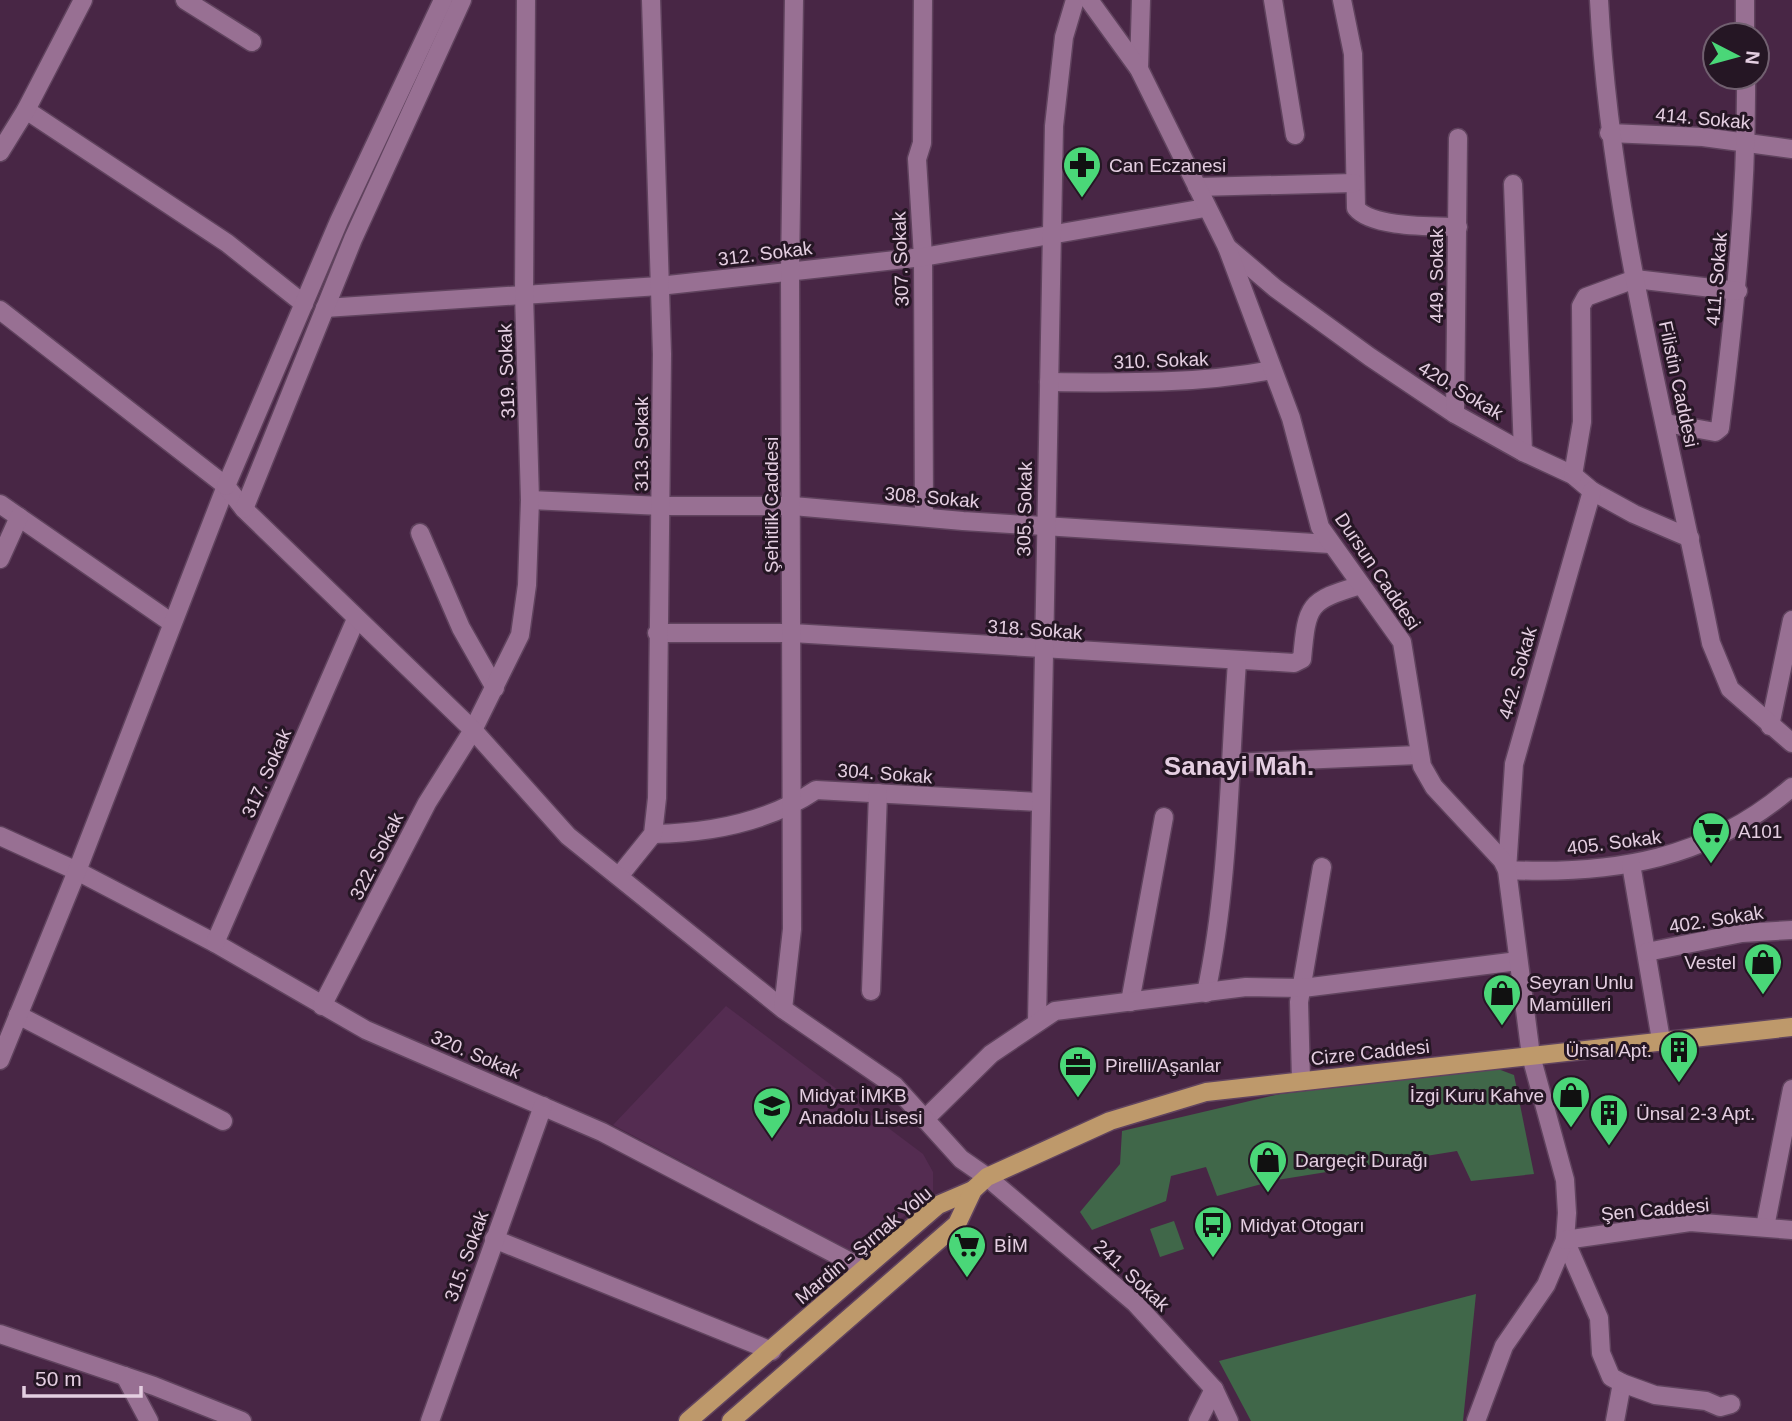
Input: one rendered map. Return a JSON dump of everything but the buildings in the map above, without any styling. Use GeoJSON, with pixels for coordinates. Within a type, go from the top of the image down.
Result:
{"type":"FeatureCollection","features":[{"type":"Feature","properties":{"kind":"main road","name":"Cizre Caddesi"},"geometry":{"type":"LineString","coordinates":[[973,1190],[987,1177],[1110,1121],[1206,1092],[1792,1027]]}},
{"type":"Feature","properties":{"kind":"main road","name":"Mardin - Şırnak Yolu"},"geometry":{"type":"LineString","coordinates":[[688,1421],[938,1205],[973,1190]]}},
{"type":"Feature","properties":{"kind":"main road"},"geometry":{"type":"LineString","coordinates":[[731,1421],[957,1224],[973,1190]]}},
{"type":"Feature","properties":{"kind":"street"},"geometry":{"type":"LineString","coordinates":[[0,152],[26,110],[83,0]]}},
{"type":"Feature","properties":{"kind":"street"},"geometry":{"type":"LineString","coordinates":[[186,0],[252,42]]}},
{"type":"Feature","properties":{"kind":"street"},"geometry":{"type":"LineString","coordinates":[[0,1060],[77,871],[226,486],[339,221],[443,0]]}},
{"type":"Feature","properties":{"kind":"street"},"geometry":{"type":"LineString","coordinates":[[244,509],[353,239],[462,0]]}},
{"type":"Feature","properties":{"kind":"street","name":"319. Sokak"},"geometry":{"type":"LineString","coordinates":[[473,730],[520,635],[527,585],[530,500],[524,294],[526,0]]}},
{"type":"Feature","properties":{"kind":"street","name":"313. Sokak"},"geometry":{"type":"LineString","coordinates":[[651,0],[662,506],[657,633],[660,713],[653,834]]}},
{"type":"Feature","properties":{"kind":"street","name":"Şehitlik Caddesi"},"geometry":{"type":"LineString","coordinates":[[783,1009],[792,929],[790,808],[793,506],[790,270],[794,0]]}},
{"type":"Feature","properties":{"kind":"street","name":"307. Sokak"},"geometry":{"type":"LineString","coordinates":[[923,0],[922,143],[917,159],[923,257],[924,517]]}},
{"type":"Feature","properties":{"kind":"street","name":"305. Sokak"},"geometry":{"type":"LineString","coordinates":[[1037,1022],[1044,526],[1054,236],[1054,125],[1064,37],[1076,0]]}},
{"type":"Feature","properties":{"kind":"street","name":"Dursun Caddesi"},"geometry":{"type":"LineString","coordinates":[[1089,0],[1139,69],[1205,208],[1227,247],[1291,418],[1312,504],[1330,544],[1406,651],[1419,755],[1434,786],[1502,860],[1507,870],[1531,1056],[1565,1180],[1565,1240]]}},
{"type":"Feature","properties":{"kind":"street"},"geometry":{"type":"LineString","coordinates":[[1139,69],[1141,0]]}},
{"type":"Feature","properties":{"kind":"street"},"geometry":{"type":"LineString","coordinates":[[1273,0],[1296,135]]}},
{"type":"Feature","properties":{"kind":"street"},"geometry":{"type":"LineString","coordinates":[[1342,0],[1353,54],[1356,208],[1361,213],[1384,222],[1458,227]]}},
{"type":"Feature","properties":{"kind":"street","name":"Filistin Caddesi"},"geometry":{"type":"LineString","coordinates":[[1600,0],[1609,132],[1635,279],[1719,668],[1730,689],[1792,743]]}},
{"type":"Feature","properties":{"kind":"street"},"geometry":{"type":"LineString","coordinates":[[1745,0],[1745,21]]}},
{"type":"Feature","properties":{"kind":"street","name":"411. Sokak"},"geometry":{"type":"LineString","coordinates":[[1666,424],[1714,432],[1720,428],[1738,291],[1746,91]]}},
{"type":"Feature","properties":{"kind":"street"},"geometry":{"type":"LineString","coordinates":[[26,110],[227,243],[304,304]]}},
{"type":"Feature","properties":{"kind":"street","name":"414. Sokak"},"geometry":{"type":"LineString","coordinates":[[1609,132],[1703,137],[1792,149]]}},
{"type":"Feature","properties":{"kind":"street","name":"449. Sokak"},"geometry":{"type":"LineString","coordinates":[[1455,414],[1458,138]]}},
{"type":"Feature","properties":{"kind":"street"},"geometry":{"type":"LineString","coordinates":[[1196,187],[1354,183]]}},
{"type":"Feature","properties":{"kind":"street"},"geometry":{"type":"LineString","coordinates":[[1513,184],[1522,452]]}},
{"type":"Feature","properties":{"kind":"street","name":"312. Sokak"},"geometry":{"type":"LineString","coordinates":[[325,307],[659,286],[923,257],[1205,208]]}},
{"type":"Feature","properties":{"kind":"street","name":"420. Sokak"},"geometry":{"type":"LineString","coordinates":[[1227,247],[1349,342],[1455,414],[1522,452],[1573,475],[1592,491],[1634,514],[1690,538]]}},
{"type":"Feature","properties":{"kind":"street"},"geometry":{"type":"LineString","coordinates":[[1573,475],[1582,422],[1581,306],[1586,297],[1635,279],[1738,291]]}},
{"type":"Feature","properties":{"kind":"street","name":"241. Sokak"},"geometry":{"type":"LineString","coordinates":[[0,310],[226,486],[244,509],[356,620],[473,730],[568,836],[783,1009],[895,1086],[961,1159],[987,1177],[1135,1303],[1214,1389],[1229,1421]]}},
{"type":"Feature","properties":{"kind":"street","name":"310. Sokak"},"geometry":{"type":"LineString","coordinates":[[1049,382],[1176,383],[1220,380],[1272,370]]}},
{"type":"Feature","properties":{"kind":"street","name":"442. Sokak"},"geometry":{"type":"LineString","coordinates":[[1507,870],[1514,764],[1592,491]]}},
{"type":"Feature","properties":{"kind":"street","name":"308. Sokak"},"geometry":{"type":"LineString","coordinates":[[530,500],[662,506],[793,506],[1044,526],[1330,544]]}},
{"type":"Feature","properties":{"kind":"street"},"geometry":{"type":"LineString","coordinates":[[0,504],[172,623]]}},
{"type":"Feature","properties":{"kind":"street"},"geometry":{"type":"LineString","coordinates":[[0,559],[19,517]]}},
{"type":"Feature","properties":{"kind":"street"},"geometry":{"type":"LineString","coordinates":[[420,533],[461,628],[495,688]]}},
{"type":"Feature","properties":{"kind":"street","name":"318. Sokak"},"geometry":{"type":"LineString","coordinates":[[657,633],[792,633],[1237,662],[1299,662],[1310,609],[1322,598],[1361,585]]}},
{"type":"Feature","properties":{"kind":"street","name":"317. Sokak"},"geometry":{"type":"LineString","coordinates":[[215,943],[356,620]]}},
{"type":"Feature","properties":{"kind":"street"},"geometry":{"type":"LineString","coordinates":[[1770,726],[1790,643],[1792,620]]}},
{"type":"Feature","properties":{"kind":"street"},"geometry":{"type":"LineString","coordinates":[[1206,993],[1221,903],[1229,825],[1237,662]]}},
{"type":"Feature","properties":{"kind":"street","name":"322. Sokak"},"geometry":{"type":"LineString","coordinates":[[322,1006],[427,803],[473,730]]}},
{"type":"Feature","properties":{"kind":"street"},"geometry":{"type":"LineString","coordinates":[[1230,763],[1419,755]]}},
{"type":"Feature","properties":{"kind":"street","name":"405. Sokak"},"geometry":{"type":"LineString","coordinates":[[1507,870],[1631,864],[1680,854],[1716,837],[1777,800],[1792,787]]}},
{"type":"Feature","properties":{"kind":"street","name":"304. Sokak"},"geometry":{"type":"LineString","coordinates":[[653,834],[706,833],[790,808],[816,790],[1039,802]]}},
{"type":"Feature","properties":{"kind":"street"},"geometry":{"type":"LineString","coordinates":[[871,991],[878,793]]}},
{"type":"Feature","properties":{"kind":"street"},"geometry":{"type":"LineString","coordinates":[[1130,1002],[1164,817]]}},
{"type":"Feature","properties":{"kind":"street"},"geometry":{"type":"LineString","coordinates":[[620,876],[653,834]]}},
{"type":"Feature","properties":{"kind":"street","name":"320. Sokak"},"geometry":{"type":"LineString","coordinates":[[0,836],[77,871],[215,943],[366,1030],[602,1132],[862,1268]]}},
{"type":"Feature","properties":{"kind":"street"},"geometry":{"type":"LineString","coordinates":[[1631,864],[1661,1040]]}},
{"type":"Feature","properties":{"kind":"street"},"geometry":{"type":"LineString","coordinates":[[1301,1080],[1299,1002],[1322,866]]}},
{"type":"Feature","properties":{"kind":"street","name":"402. Sokak"},"geometry":{"type":"LineString","coordinates":[[1647,952],[1742,933],[1792,930]]}},
{"type":"Feature","properties":{"kind":"street"},"geometry":{"type":"LineString","coordinates":[[926,1118],[991,1054],[1055,1011],[1246,987],[1303,988],[1518,961]]}},
{"type":"Feature","properties":{"kind":"street"},"geometry":{"type":"LineString","coordinates":[[18,1015],[223,1121]]}},
{"type":"Feature","properties":{"kind":"street"},"geometry":{"type":"LineString","coordinates":[[1765,1227],[1792,1089]]}},
{"type":"Feature","properties":{"kind":"street","name":"315. Sokak"},"geometry":{"type":"LineString","coordinates":[[430,1421],[543,1106]]}},
{"type":"Feature","properties":{"kind":"street","name":"Şen Caddesi"},"geometry":{"type":"LineString","coordinates":[[1565,1240],[1690,1222],[1792,1230]]}},
{"type":"Feature","properties":{"kind":"street"},"geometry":{"type":"LineString","coordinates":[[494,1239],[772,1351]]}},
{"type":"Feature","properties":{"kind":"street"},"geometry":{"type":"LineString","coordinates":[[1565,1240],[1599,1318],[1601,1353],[1611,1377],[1655,1395],[1706,1401],[1720,1407],[1731,1404]]}},
{"type":"Feature","properties":{"kind":"street"},"geometry":{"type":"LineString","coordinates":[[1476,1421],[1504,1346],[1546,1285],[1565,1240]]}},
{"type":"Feature","properties":{"kind":"street"},"geometry":{"type":"LineString","coordinates":[[0,1334],[125,1376],[242,1421]]}},
{"type":"Feature","properties":{"kind":"street"},"geometry":{"type":"LineString","coordinates":[[125,1376],[149,1421]]}},
{"type":"Feature","properties":{"kind":"street"},"geometry":{"type":"LineString","coordinates":[[1615,1421],[1622,1383]]}},
{"type":"Feature","properties":{"kind":"street"},"geometry":{"type":"LineString","coordinates":[[1198,1421],[1214,1389]]}},
{"type":"Feature","properties":{"kind":"shaded area","name":"Midyat İMKB Anadolu Lisesi"},"geometry":{"type":"Polygon","coordinates":[[[726,1006],[923,1154],[933,1172],[933,1196],[853,1252],[613,1125],[726,1006]]]}},
{"type":"Feature","properties":{"kind":"green space"},"geometry":{"type":"Polygon","coordinates":[[[1498,1069],[1514,1075],[1534,1174],[1471,1181],[1457,1151],[1277,1180],[1217,1196],[1206,1167],[1171,1176],[1166,1201],[1092,1230],[1080,1212],[1120,1164],[1122,1131],[1280,1094],[1498,1069]]]}},
{"type":"Feature","properties":{"kind":"green space"},"geometry":{"type":"Polygon","coordinates":[[[1174,1221],[1184,1249],[1160,1257],[1150,1229],[1174,1221]]]}},
{"type":"Feature","properties":{"kind":"green space"},"geometry":{"type":"Polygon","coordinates":[[[1476,1294],[1463,1421],[1251,1421],[1219,1361],[1476,1294]]]}},
{"type":"Feature","properties":{"kind":"place","name":"Can Eczanesi"},"geometry":{"type":"Point","coordinates":[1082,199]}},
{"type":"Feature","properties":{"kind":"place","name":"A101"},"geometry":{"type":"Point","coordinates":[1711,865]}},
{"type":"Feature","properties":{"kind":"place","name":"Vestel"},"geometry":{"type":"Point","coordinates":[1763,996]}},
{"type":"Feature","properties":{"kind":"place","name":"Seyran Unlu Mamülleri"},"geometry":{"type":"Point","coordinates":[1502,1027]}},
{"type":"Feature","properties":{"kind":"place","name":"Ünsal Apt."},"geometry":{"type":"Point","coordinates":[1679,1084]}},
{"type":"Feature","properties":{"kind":"place","name":"Pirelli/Aşanlar"},"geometry":{"type":"Point","coordinates":[1078,1099]}},
{"type":"Feature","properties":{"kind":"place","name":"İzgi Kuru Kahve"},"geometry":{"type":"Point","coordinates":[1571,1129]}},
{"type":"Feature","properties":{"kind":"place","name":"Midyat İMKB Anadolu Lisesi"},"geometry":{"type":"Point","coordinates":[772,1140]}},
{"type":"Feature","properties":{"kind":"place","name":"Ünsal 2-3 Apt."},"geometry":{"type":"Point","coordinates":[1609,1147]}},
{"type":"Feature","properties":{"kind":"place","name":"Dargeçit Durağı"},"geometry":{"type":"Point","coordinates":[1268,1194]}},
{"type":"Feature","properties":{"kind":"place","name":"Midyat Otogarı"},"geometry":{"type":"Point","coordinates":[1213,1259]}},
{"type":"Feature","properties":{"kind":"place","name":"BİM"},"geometry":{"type":"Point","coordinates":[967,1279]}},
{"type":"Feature","properties":{"kind":"district","name":"Sanayi Mah."},"geometry":{"type":"Point","coordinates":[1239,766]}}]}
